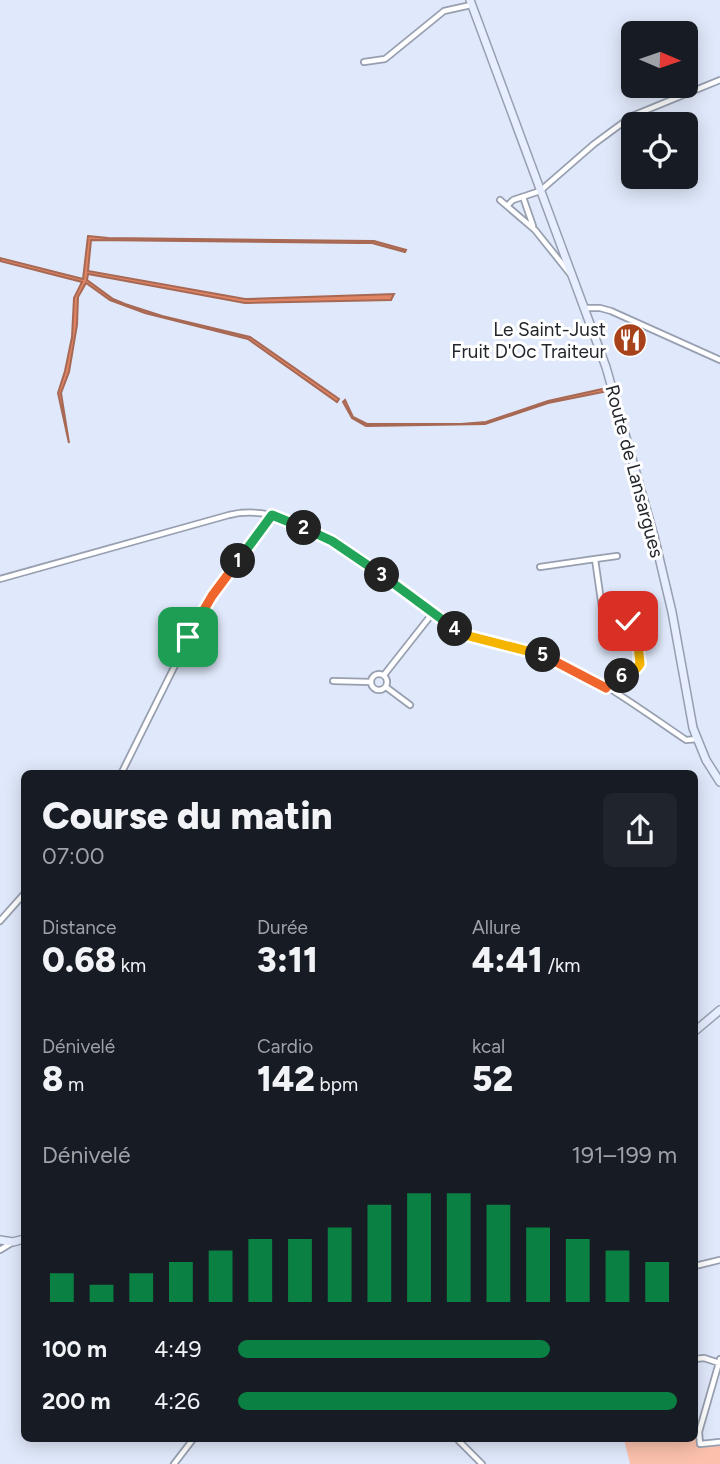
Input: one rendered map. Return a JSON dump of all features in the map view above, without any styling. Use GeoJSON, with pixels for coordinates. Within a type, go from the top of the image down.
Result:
{"type":"FeatureCollection","features":[{"type":"Feature","properties":{"kind":"main road","name":"Route de Lansargues"},"geometry":{"type":"LineString","coordinates":[[472,4],[606,367],[654,536],[672,612],[687,705],[697,739],[720,782]]}},
{"type":"Feature","properties":{"kind":"main road"},"geometry":{"type":"LineString","coordinates":[[698,1028],[720,1010]]}},
{"type":"Feature","properties":{"kind":"main road"},"geometry":{"type":"LineString","coordinates":[[0,1240],[10,1243],[21,1241]]}},
{"type":"Feature","properties":{"kind":"street"},"geometry":{"type":"LineString","coordinates":[[364,62],[385,59],[444,11],[472,4]]}},
{"type":"Feature","properties":{"kind":"street"},"geometry":{"type":"LineString","coordinates":[[508,205],[513,200],[540,191],[594,144],[632,116],[720,80]]}},
{"type":"Feature","properties":{"kind":"street"},"geometry":{"type":"LineString","coordinates":[[523,197],[535,230]]}},
{"type":"Feature","properties":{"kind":"street"},"geometry":{"type":"LineString","coordinates":[[500,200],[535,230],[574,279]]}},
{"type":"Feature","properties":{"kind":"street"},"geometry":{"type":"LineString","coordinates":[[585,308],[611,311],[720,360]]}},
{"type":"Feature","properties":{"kind":"street"},"geometry":{"type":"LineString","coordinates":[[0,579],[239,513],[264,512],[332,541],[354,554],[432,614],[469,636],[541,654],[606,688],[686,740],[697,739]]}},
{"type":"Feature","properties":{"kind":"street"},"geometry":{"type":"LineString","coordinates":[[123,770],[199,616],[272,515]]}},
{"type":"Feature","properties":{"kind":"street"},"geometry":{"type":"LineString","coordinates":[[540,567],[617,556]]}},
{"type":"Feature","properties":{"kind":"street"},"geometry":{"type":"LineString","coordinates":[[595,559],[603,612],[609,617],[636,625],[640,661],[637,668],[614,679],[606,688]]}},
{"type":"Feature","properties":{"kind":"street"},"geometry":{"type":"LineString","coordinates":[[384,675],[432,614]]}},
{"type":"Feature","properties":{"kind":"street"},"geometry":{"type":"LineString","coordinates":[[371,682],[377,674],[384,675]]}},
{"type":"Feature","properties":{"kind":"street"},"geometry":{"type":"LineString","coordinates":[[384,675],[388,682],[386,687]]}},
{"type":"Feature","properties":{"kind":"street"},"geometry":{"type":"LineString","coordinates":[[333,681],[371,682]]}},
{"type":"Feature","properties":{"kind":"street"},"geometry":{"type":"LineString","coordinates":[[371,682],[377,690],[386,687]]}},
{"type":"Feature","properties":{"kind":"street"},"geometry":{"type":"LineString","coordinates":[[386,687],[410,705]]}},
{"type":"Feature","properties":{"kind":"street"},"geometry":{"type":"LineString","coordinates":[[0,921],[21,897]]}},
{"type":"Feature","properties":{"kind":"street"},"geometry":{"type":"LineString","coordinates":[[0,1250],[10,1243]]}},
{"type":"Feature","properties":{"kind":"street"},"geometry":{"type":"LineString","coordinates":[[698,1265],[720,1260]]}},
{"type":"Feature","properties":{"kind":"street"},"geometry":{"type":"LineString","coordinates":[[698,1359],[720,1362],[699,1432],[700,1444],[720,1442]]}},
{"type":"Feature","properties":{"kind":"street"},"geometry":{"type":"LineString","coordinates":[[174,1464],[191,1442]]}},
{"type":"Feature","properties":{"kind":"street"},"geometry":{"type":"LineString","coordinates":[[460,1442],[482,1464]]}},
{"type":"Feature","properties":{"kind":"shaded area"},"geometry":{"type":"Polygon","coordinates":[[[88,236],[374,241],[406,250],[405,252],[372,243],[91,240],[88,271],[245,299],[394,294],[391,300],[245,303],[88,274],[87,280],[113,299],[125,304],[162,316],[250,337],[339,399],[337,402],[248,339],[145,313],[110,300],[86,283],[78,297],[77,325],[69,372],[61,393],[69,443],[58,393],[72,337],[74,298],[82,282],[0,261],[0,258],[83,279],[88,236]]]}},
{"type":"Feature","properties":{"kind":"shaded area"},"geometry":{"type":"Polygon","coordinates":[[[607,388],[608,391],[548,403],[485,424],[366,426],[352,418],[343,402],[345,400],[353,417],[367,424],[461,424],[486,422],[548,401],[607,388]]]}},
{"type":"Feature","properties":{"kind":"shaded area"},"geometry":{"type":"Polygon","coordinates":[[[698,1433],[699,1448],[720,1444],[720,1464],[630,1464],[625,1442],[698,1442],[698,1433]]]}},
{"type":"Feature","properties":{"kind":"place","name":"Le Saint-Just Fruit D'Oc Traiteur"},"geometry":{"type":"Point","coordinates":[630,340]}},
{"type":"Feature","properties":{"kind":"route"},"geometry":{"type":"LineString","coordinates":[[188,637],[203,609],[272,515],[332,541],[354,554],[457,630],[469,636],[541,654],[606,688],[614,679],[640,664],[636,625],[628,621]]}}]}
